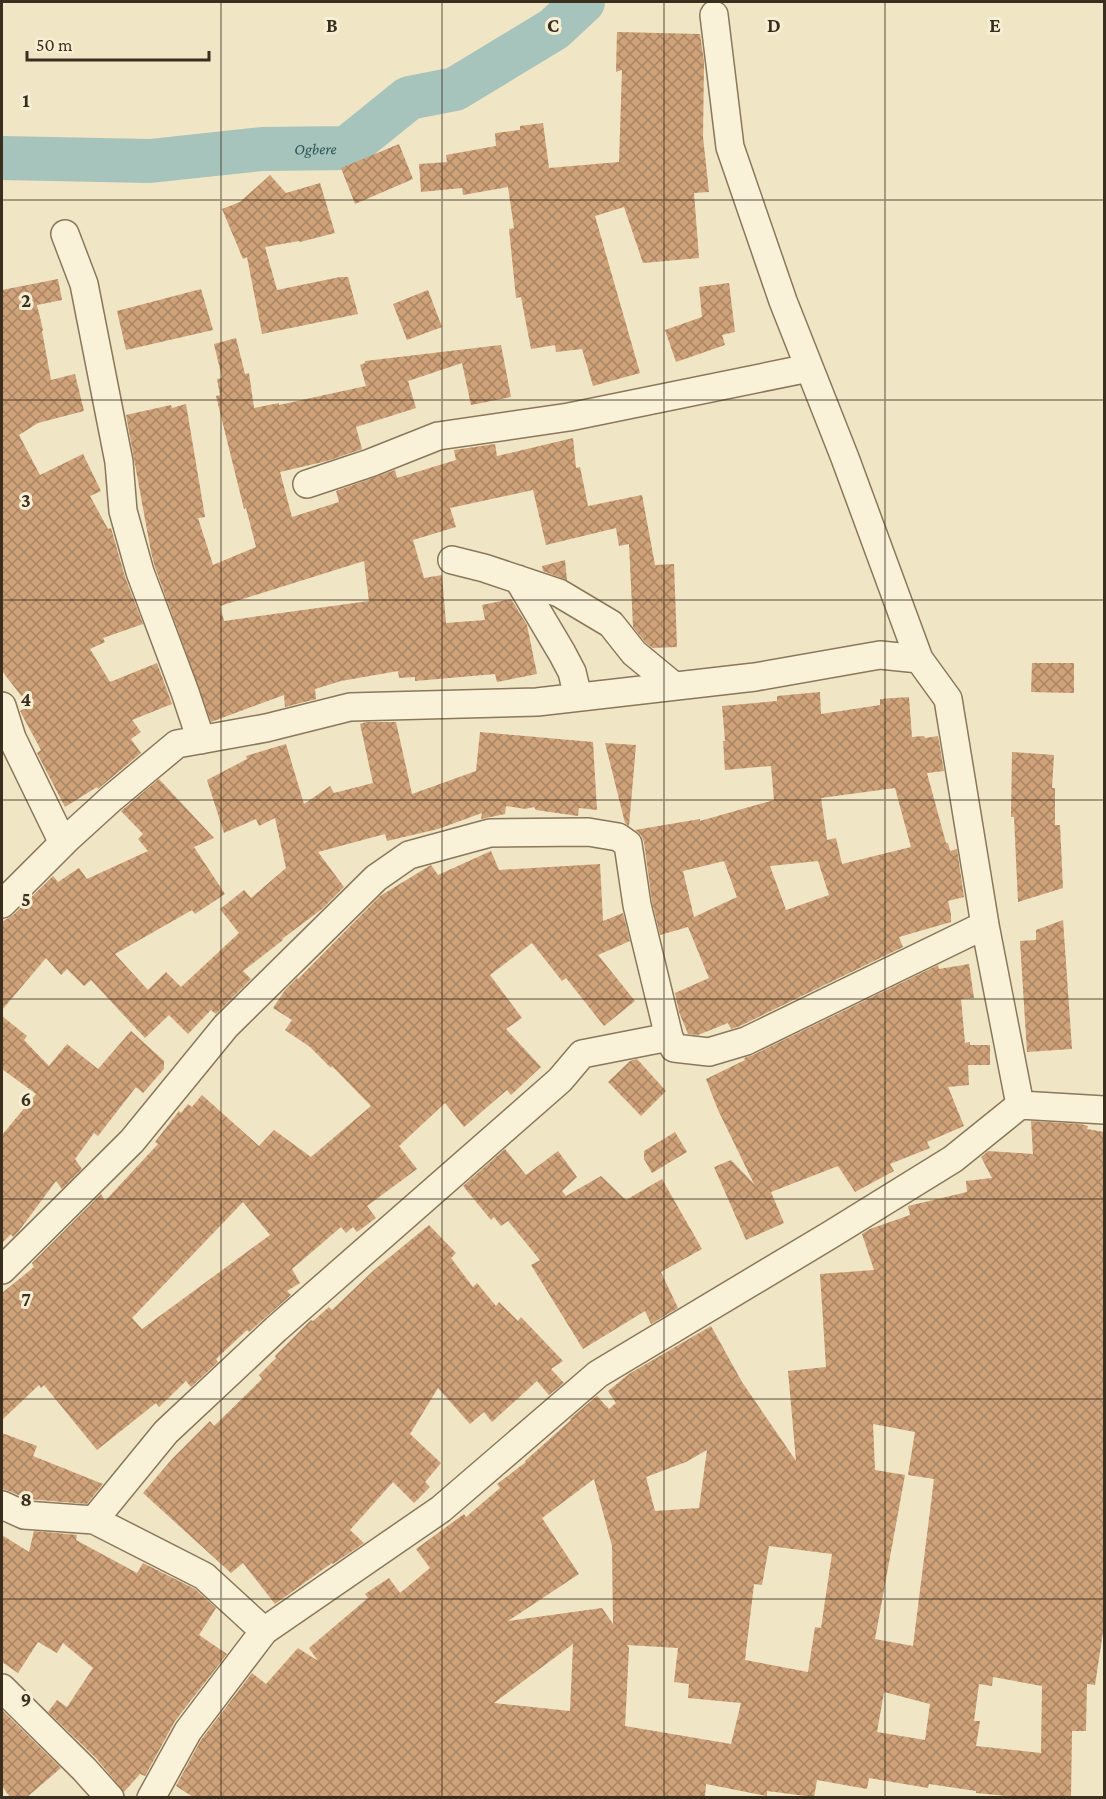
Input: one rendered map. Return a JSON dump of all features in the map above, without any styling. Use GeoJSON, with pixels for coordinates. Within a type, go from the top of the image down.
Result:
{"type":"FeatureCollection","features":[{"type":"Feature","properties":{"kind":"street"},"geometry":{"type":"LineString","coordinates":[[714,15],[730,147],[783,301],[849,469],[919,659],[948,699],[985,925],[1020,1105]]}},
{"type":"Feature","properties":{"kind":"street"},"geometry":{"type":"LineString","coordinates":[[65,234],[84,284],[119,462],[123,511],[140,572],[201,740]]}},
{"type":"Feature","properties":{"kind":"street"},"geometry":{"type":"LineString","coordinates":[[307,484],[370,463],[438,436],[568,417],[809,368]]}},
{"type":"Feature","properties":{"kind":"street"},"geometry":{"type":"LineString","coordinates":[[452,560],[559,593],[611,624],[634,653],[674,686]]}},
{"type":"Feature","properties":{"kind":"street"},"geometry":{"type":"LineString","coordinates":[[518,579],[572,672],[578,697]]}},
{"type":"Feature","properties":{"kind":"street"},"geometry":{"type":"LineString","coordinates":[[2,904],[112,798],[177,744],[266,728],[351,707],[537,702],[755,678],[880,655],[919,659]]}},
{"type":"Feature","properties":{"kind":"street"},"geometry":{"type":"LineString","coordinates":[[2,706],[12,738],[63,843]]}},
{"type":"Feature","properties":{"kind":"street"},"geometry":{"type":"LineString","coordinates":[[2,1270],[132,1141],[226,1026],[376,878],[409,855],[490,833],[588,832],[618,837],[628,844],[637,904],[669,1038],[674,1048],[709,1052],[746,1041],[985,925]]}},
{"type":"Feature","properties":{"kind":"street"},"geometry":{"type":"LineString","coordinates":[[94,1520],[166,1432],[276,1329],[560,1080],[582,1054],[669,1038]]}},
{"type":"Feature","properties":{"kind":"street"},"geometry":{"type":"LineString","coordinates":[[151,1797],[188,1731],[264,1631],[441,1509],[598,1374],[953,1159],[1020,1105],[1104,1110]]}},
{"type":"Feature","properties":{"kind":"street"},"geometry":{"type":"LineString","coordinates":[[2,1505],[24,1515],[94,1520],[204,1576],[264,1631]]}},
{"type":"Feature","properties":{"kind":"street"},"geometry":{"type":"LineString","coordinates":[[2,1688],[110,1797]]}},
{"type":"Feature","properties":{"kind":"building"},"geometry":{"type":"Polygon","coordinates":[[[617,32],[700,34],[704,61],[703,137],[709,192],[694,193],[699,258],[643,263],[624,207],[595,216],[640,373],[593,386],[582,349],[556,352],[555,345],[531,349],[521,297],[516,298],[509,229],[514,228],[508,187],[463,195],[462,188],[421,192],[419,164],[447,162],[446,155],[496,146],[495,133],[520,130],[520,126],[543,123],[549,168],[619,162],[622,70],[616,72],[617,32]]]}},
{"type":"Feature","properties":{"kind":"building"},"geometry":{"type":"Polygon","coordinates":[[[399,144],[413,179],[355,204],[341,168],[399,144]]]}},
{"type":"Feature","properties":{"kind":"building"},"geometry":{"type":"Polygon","coordinates":[[[270,175],[286,193],[320,183],[335,233],[300,242],[265,247],[277,290],[348,277],[358,314],[262,334],[247,257],[243,259],[222,209],[240,202],[270,175]]]}},
{"type":"Feature","properties":{"kind":"building"},"geometry":{"type":"Polygon","coordinates":[[[58,279],[62,300],[37,305],[51,380],[75,374],[84,411],[38,423],[19,435],[40,475],[83,454],[101,491],[90,496],[108,529],[111,528],[125,577],[143,624],[103,638],[105,642],[90,649],[110,682],[157,663],[172,704],[132,720],[141,732],[131,739],[141,753],[98,789],[97,787],[65,807],[37,753],[41,750],[20,711],[29,706],[2,671],[2,290],[58,279]]]}},
{"type":"Feature","properties":{"kind":"building"},"geometry":{"type":"Polygon","coordinates":[[[729,283],[735,332],[722,335],[725,345],[676,362],[665,330],[702,317],[699,287],[729,283]]]}},
{"type":"Feature","properties":{"kind":"building"},"geometry":{"type":"Polygon","coordinates":[[[201,289],[213,330],[126,350],[117,311],[201,289]]]}},
{"type":"Feature","properties":{"kind":"building"},"geometry":{"type":"Polygon","coordinates":[[[428,290],[442,327],[407,340],[393,304],[428,290]]]}},
{"type":"Feature","properties":{"kind":"building"},"geometry":{"type":"Polygon","coordinates":[[[236,338],[245,374],[249,373],[254,408],[279,403],[279,405],[366,386],[360,365],[365,361],[501,345],[511,397],[471,405],[462,363],[408,381],[416,408],[356,427],[362,449],[327,461],[280,472],[292,517],[339,502],[336,491],[395,470],[397,478],[456,460],[454,450],[495,444],[497,456],[573,438],[576,468],[580,467],[588,506],[642,495],[655,565],[674,564],[677,647],[652,648],[633,627],[629,544],[619,546],[616,528],[546,545],[533,490],[450,508],[456,527],[413,540],[424,578],[442,575],[446,623],[485,620],[482,605],[511,599],[527,625],[537,674],[497,682],[495,674],[415,681],[415,677],[399,678],[398,671],[341,681],[315,689],[316,699],[285,707],[284,695],[211,722],[155,567],[126,415],[186,404],[205,517],[198,518],[213,565],[256,547],[246,508],[244,509],[216,396],[220,395],[217,379],[222,378],[214,344],[236,338]],[[364,561],[220,606],[224,621],[369,601],[364,561]]]}},
{"type":"Feature","properties":{"kind":"building"},"geometry":{"type":"Polygon","coordinates":[[[565,560],[567,580],[543,571],[542,566],[565,560]]]}},
{"type":"Feature","properties":{"kind":"building"},"geometry":{"type":"Polygon","coordinates":[[[1032,663],[1074,663],[1074,693],[1031,692],[1032,663]]]}},
{"type":"Feature","properties":{"kind":"building"},"geometry":{"type":"Polygon","coordinates":[[[820,692],[821,714],[880,705],[880,699],[909,697],[912,737],[938,736],[944,771],[927,773],[946,843],[950,851],[957,849],[964,897],[948,901],[951,922],[899,937],[903,947],[740,1026],[731,1029],[728,1023],[698,1035],[688,1034],[679,1012],[675,993],[709,978],[688,927],[660,935],[652,902],[644,842],[635,830],[700,819],[700,821],[774,800],[771,766],[725,770],[722,706],[777,701],[777,696],[820,692]],[[895,788],[821,798],[827,840],[836,838],[842,864],[911,847],[895,788]],[[724,861],[683,871],[694,917],[737,897],[724,861]],[[818,861],[770,866],[786,910],[829,895],[818,861]]]}},
{"type":"Feature","properties":{"kind":"building"},"geometry":{"type":"Polygon","coordinates":[[[396,722],[412,794],[476,771],[480,732],[593,742],[597,810],[579,808],[578,816],[536,810],[534,807],[525,809],[506,806],[505,814],[481,819],[482,813],[438,829],[387,841],[385,834],[318,852],[344,887],[322,909],[243,971],[251,979],[216,1014],[211,1010],[188,1034],[169,1015],[145,1038],[91,980],[84,986],[67,969],[61,975],[46,958],[2,1010],[2,922],[13,915],[53,876],[58,882],[79,868],[87,879],[148,851],[138,839],[143,834],[121,811],[159,779],[214,838],[194,847],[225,894],[195,914],[192,910],[115,954],[148,990],[166,972],[181,987],[239,933],[220,909],[244,890],[251,898],[286,868],[275,818],[259,826],[256,819],[224,833],[207,780],[247,759],[246,756],[286,744],[304,804],[330,786],[334,793],[373,783],[360,724],[396,722]]]}},
{"type":"Feature","properties":{"kind":"building"},"geometry":{"type":"Polygon","coordinates":[[[605,743],[636,745],[629,826],[625,823],[605,743]]]}},
{"type":"Feature","properties":{"kind":"building"},"geometry":{"type":"Polygon","coordinates":[[[1012,752],[1054,755],[1052,788],[1055,788],[1055,825],[1060,825],[1063,888],[1018,902],[1014,817],[1011,817],[1012,752]]]}},
{"type":"Feature","properties":{"kind":"building"},"geometry":{"type":"Polygon","coordinates":[[[491,851],[499,870],[600,864],[603,921],[623,913],[630,941],[598,955],[635,1001],[604,1026],[566,978],[562,981],[532,943],[490,975],[522,1018],[506,1029],[541,1067],[511,1095],[507,1090],[464,1127],[445,1103],[399,1146],[417,1169],[367,1206],[376,1218],[357,1232],[353,1227],[346,1233],[341,1227],[292,1269],[300,1283],[287,1291],[291,1295],[249,1332],[247,1330],[191,1387],[186,1381],[159,1407],[156,1403],[97,1450],[44,1385],[41,1388],[39,1385],[2,1420],[2,1293],[34,1267],[32,1263],[101,1194],[105,1201],[158,1144],[155,1142],[179,1111],[181,1113],[188,1104],[192,1107],[202,1095],[259,1146],[274,1130],[311,1157],[371,1106],[332,1066],[331,1068],[310,1047],[285,1030],[292,1020],[273,1008],[285,990],[380,896],[431,865],[438,875],[491,851]],[[243,1202],[132,1318],[142,1329],[270,1235],[243,1202]]]}},
{"type":"Feature","properties":{"kind":"building"},"geometry":{"type":"Polygon","coordinates":[[[1063,920],[1072,1049],[1027,1052],[1020,941],[1036,940],[1036,930],[1063,920]]]}},
{"type":"Feature","properties":{"kind":"building"},"geometry":{"type":"Polygon","coordinates":[[[969,964],[974,998],[961,999],[965,1043],[990,1045],[990,1065],[968,1065],[969,1085],[948,1087],[964,1126],[927,1142],[930,1148],[890,1164],[894,1171],[855,1192],[838,1166],[771,1192],[784,1223],[746,1240],[714,1167],[731,1160],[754,1184],[718,1110],[706,1079],[745,1060],[744,1058],[938,965],[939,969],[969,964]]]}},
{"type":"Feature","properties":{"kind":"building"},"geometry":{"type":"Polygon","coordinates":[[[2,1016],[27,1036],[24,1040],[49,1066],[67,1044],[98,1069],[131,1031],[164,1061],[164,1069],[143,1093],[136,1087],[98,1136],[94,1133],[75,1159],[82,1169],[62,1189],[56,1181],[18,1232],[13,1237],[11,1234],[2,1243],[2,1135],[36,1094],[2,1069],[2,1016]]]}},
{"type":"Feature","properties":{"kind":"building"},"geometry":{"type":"Polygon","coordinates":[[[637,1059],[666,1091],[641,1116],[608,1082],[630,1061],[637,1059]]]}},
{"type":"Feature","properties":{"kind":"building"},"geometry":{"type":"Polygon","coordinates":[[[1031,1121],[1081,1124],[1088,1126],[1087,1129],[1104,1132],[1104,1633],[1095,1685],[1087,1684],[1086,1731],[1072,1731],[1071,1797],[1017,1797],[976,1793],[976,1791],[929,1784],[928,1788],[869,1778],[867,1789],[817,1780],[814,1797],[767,1791],[767,1796],[706,1784],[705,1797],[193,1797],[176,1786],[201,1740],[252,1673],[266,1684],[298,1648],[318,1661],[309,1648],[368,1598],[365,1594],[389,1578],[400,1593],[430,1568],[416,1549],[464,1514],[466,1517],[500,1488],[497,1484],[526,1462],[597,1396],[609,1409],[616,1403],[608,1391],[629,1374],[711,1326],[742,1382],[796,1461],[788,1371],[826,1367],[820,1274],[874,1270],[862,1234],[910,1215],[908,1206],[967,1192],[966,1181],[992,1178],[981,1157],[988,1151],[1033,1154],[1031,1121]],[[873,1424],[875,1470],[905,1475],[875,1639],[913,1646],[934,1479],[908,1475],[915,1432],[873,1424]],[[707,1450],[686,1462],[646,1477],[655,1511],[699,1508],[707,1450]],[[594,1479],[542,1518],[579,1574],[508,1621],[602,1608],[613,1624],[612,1546],[594,1479]],[[769,1546],[762,1585],[754,1584],[745,1660],[808,1672],[815,1627],[821,1628],[832,1554],[769,1546]],[[573,1644],[494,1703],[570,1711],[573,1644]],[[627,1645],[629,1648],[625,1726],[731,1744],[741,1703],[688,1698],[689,1684],[674,1682],[678,1648],[627,1645]],[[993,1677],[992,1686],[979,1684],[974,1721],[980,1721],[976,1746],[1041,1753],[1042,1686],[993,1677]],[[884,1692],[877,1732],[925,1740],[930,1704],[884,1692]]]}},
{"type":"Feature","properties":{"kind":"building"},"geometry":{"type":"Polygon","coordinates":[[[675,1132],[687,1152],[652,1173],[644,1159],[644,1151],[675,1132]]]}},
{"type":"Feature","properties":{"kind":"building"},"geometry":{"type":"Polygon","coordinates":[[[505,1149],[526,1175],[558,1151],[577,1177],[562,1191],[566,1196],[601,1176],[626,1200],[662,1179],[702,1249],[661,1272],[678,1308],[651,1324],[645,1311],[583,1349],[531,1265],[540,1260],[508,1221],[501,1226],[494,1217],[491,1220],[463,1186],[505,1149]]]}},
{"type":"Feature","properties":{"kind":"building"},"geometry":{"type":"Polygon","coordinates":[[[429,1225],[456,1253],[451,1258],[473,1287],[477,1283],[496,1306],[499,1302],[518,1321],[521,1317],[563,1361],[551,1369],[564,1383],[549,1395],[537,1381],[492,1422],[484,1412],[470,1424],[438,1388],[410,1434],[441,1463],[425,1482],[430,1487],[414,1503],[393,1482],[350,1530],[364,1543],[275,1604],[243,1563],[231,1573],[143,1493],[172,1459],[210,1421],[214,1426],[262,1379],[259,1375],[311,1320],[313,1321],[329,1307],[332,1310],[374,1270],[429,1225]]]}},
{"type":"Feature","properties":{"kind":"building"},"geometry":{"type":"Polygon","coordinates":[[[2,1433],[37,1446],[33,1456],[103,1484],[87,1504],[28,1499],[2,1489],[2,1433]]]}},
{"type":"Feature","properties":{"kind":"building"},"geometry":{"type":"Polygon","coordinates":[[[34,1531],[77,1535],[76,1540],[137,1573],[143,1563],[195,1589],[216,1608],[199,1635],[227,1654],[175,1721],[145,1776],[140,1774],[124,1792],[96,1758],[48,1712],[57,1700],[67,1707],[93,1668],[63,1643],[57,1653],[38,1642],[18,1673],[2,1662],[2,1535],[29,1552],[34,1531]]]}},
{"type":"Feature","properties":{"kind":"building"},"geometry":{"type":"Polygon","coordinates":[[[2,1710],[61,1768],[27,1797],[10,1797],[2,1786],[2,1710]]]}},
{"type":"Feature","properties":{"kind":"waterway","name":"Ogbere"},"geometry":{"type":"LineString","coordinates":[[2,158],[150,161],[262,149],[347,148],[409,98],[455,89],[554,29],[583,2]]}}]}
